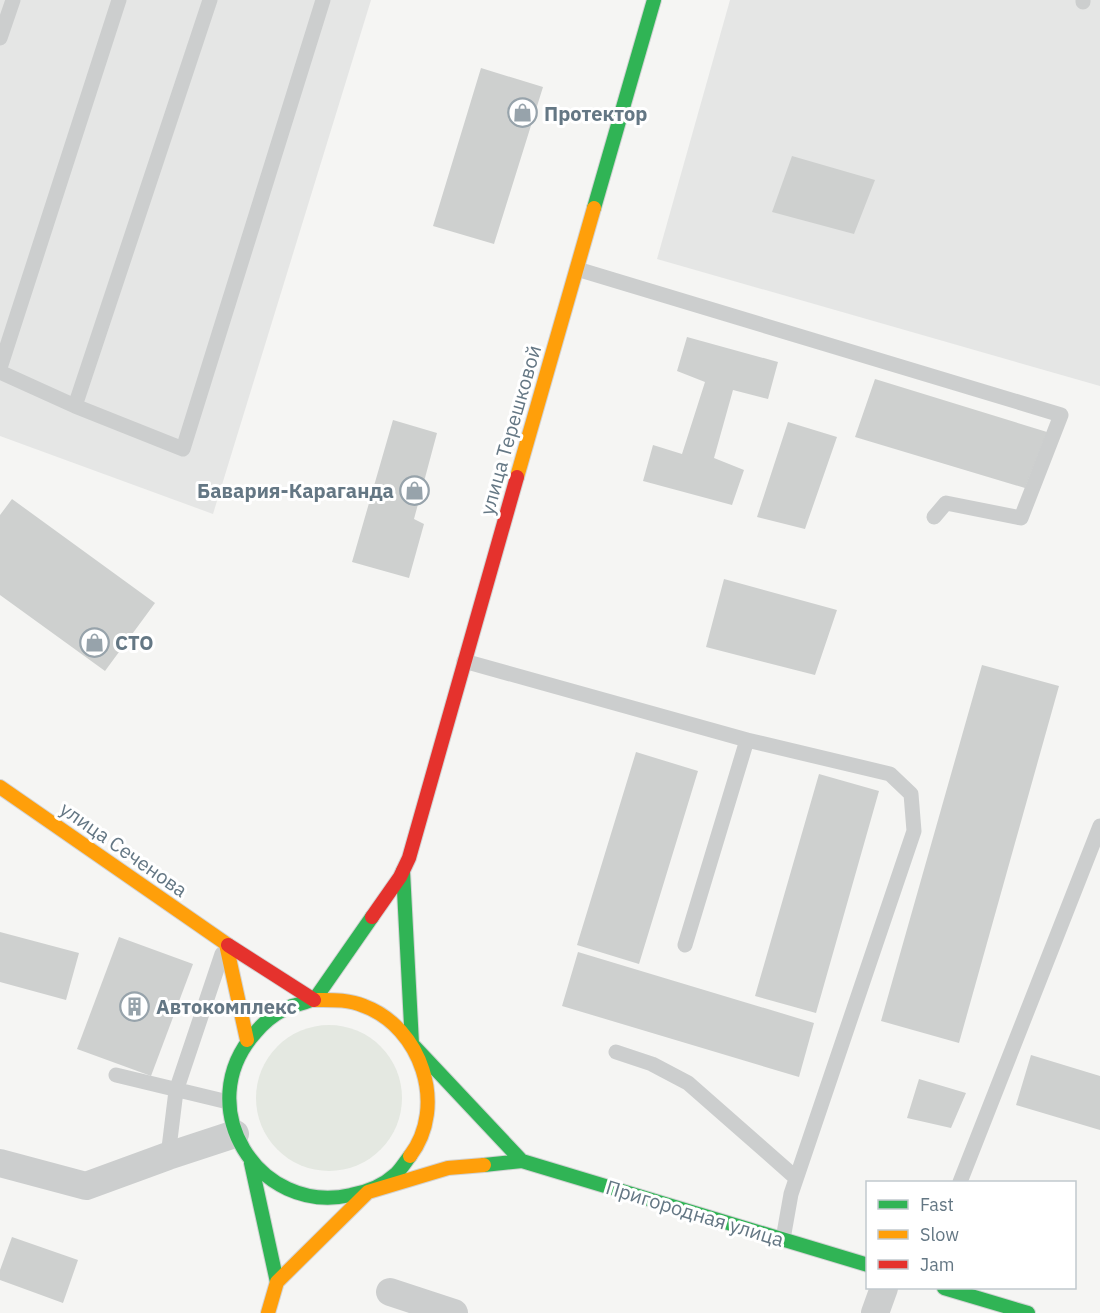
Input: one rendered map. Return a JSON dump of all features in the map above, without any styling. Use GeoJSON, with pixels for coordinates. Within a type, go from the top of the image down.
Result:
{"type":"FeatureCollection","features":[{"type":"Feature","properties":{"kind":"main road","name":"улица Терешковой"},"geometry":{"type":"LineString","coordinates":[[314,1000],[403,872],[654,0]]}},
{"type":"Feature","properties":{"kind":"main road","name":"улица Сеченова"},"geometry":{"type":"LineString","coordinates":[[0,787],[226,944],[314,1000]]}},
{"type":"Feature","properties":{"kind":"main road","name":"улица Терешковой"},"geometry":{"type":"LineString","coordinates":[[403,872],[412,1044]]}},
{"type":"Feature","properties":{"kind":"main road"},"geometry":{"type":"LineString","coordinates":[[226,944],[247,1040]]}},
{"type":"Feature","properties":{"kind":"main road","name":"улица Терешковой"},"geometry":{"type":"LineString","coordinates":[[267,1313],[277,1282],[368,1191],[393,1176],[412,1155],[424,1128],[429,1099],[425,1070],[412,1044],[394,1023],[370,1007],[342,999],[314,1000],[288,1007],[266,1021],[247,1040],[233,1070],[228,1102],[235,1134],[251,1162],[277,1282]]}},
{"type":"Feature","properties":{"kind":"main road"},"geometry":{"type":"LineString","coordinates":[[412,1044],[522,1161]]}},
{"type":"Feature","properties":{"kind":"main road"},"geometry":{"type":"LineString","coordinates":[[368,1191],[448,1168],[522,1161]]}},
{"type":"Feature","properties":{"kind":"main road","name":"Пригородная улица"},"geometry":{"type":"LineString","coordinates":[[522,1161],[866,1264]]}},
{"type":"Feature","properties":{"kind":"main road","name":"улица Терешковой"},"geometry":{"type":"LineString","coordinates":[[251,1162],[275,1184],[304,1196],[336,1199],[368,1191]]}},
{"type":"Feature","properties":{"kind":"main road"},"geometry":{"type":"LineString","coordinates":[[951,1289],[1029,1313]]}},
{"type":"Feature","properties":{"kind":"street"},"geometry":{"type":"LineString","coordinates":[[0,1163],[86,1186],[168,1155],[235,1134]]}},
{"type":"Feature","properties":{"kind":"street"},"geometry":{"type":"LineString","coordinates":[[875,1313],[883,1289]]}},
{"type":"Feature","properties":{"kind":"street"},"geometry":{"type":"LineString","coordinates":[[390,1292],[454,1313]]}},
{"type":"Feature","properties":{"kind":"lane"},"geometry":{"type":"LineString","coordinates":[[0,38],[13,0]]}},
{"type":"Feature","properties":{"kind":"lane"},"geometry":{"type":"LineString","coordinates":[[119,0],[0,370],[75,406],[183,449],[323,0]]}},
{"type":"Feature","properties":{"kind":"lane"},"geometry":{"type":"LineString","coordinates":[[75,406],[210,0]]}},
{"type":"Feature","properties":{"kind":"lane"},"geometry":{"type":"LineString","coordinates":[[577,269],[1061,415],[1021,518],[946,503],[934,517]]}},
{"type":"Feature","properties":{"kind":"lane"},"geometry":{"type":"LineString","coordinates":[[464,661],[747,740],[890,774],[911,794],[914,831],[796,1178],[783,1239]]}},
{"type":"Feature","properties":{"kind":"lane"},"geometry":{"type":"LineString","coordinates":[[685,945],[747,740]]}},
{"type":"Feature","properties":{"kind":"lane"},"geometry":{"type":"LineString","coordinates":[[960,1181],[1100,826]]}},
{"type":"Feature","properties":{"kind":"lane"},"geometry":{"type":"LineString","coordinates":[[168,1155],[176,1091],[226,944]]}},
{"type":"Feature","properties":{"kind":"lane"},"geometry":{"type":"LineString","coordinates":[[616,1052],[652,1064],[688,1083],[796,1178]]}},
{"type":"Feature","properties":{"kind":"lane"},"geometry":{"type":"LineString","coordinates":[[116,1075],[228,1102]]}},
{"type":"Feature","properties":{"kind":"shaded area"},"geometry":{"type":"Polygon","coordinates":[[[0,0],[371,0],[213,514],[0,436],[0,0]]]}},
{"type":"Feature","properties":{"kind":"shaded area"},"geometry":{"type":"Polygon","coordinates":[[[730,0],[1100,0],[1100,386],[657,259],[730,0]]]}},
{"type":"Feature","properties":{"kind":"shaded area"},"geometry":{"type":"Polygon","coordinates":[[[329,1025],[357,1030],[381,1046],[397,1070],[402,1098],[397,1126],[381,1150],[357,1166],[329,1171],[301,1166],[277,1150],[261,1126],[256,1098],[261,1070],[277,1046],[301,1030],[329,1025]]]}},
{"type":"Feature","properties":{"kind":"building"},"geometry":{"type":"Polygon","coordinates":[[[481,68],[543,87],[494,244],[433,226],[481,68]]]}},
{"type":"Feature","properties":{"kind":"building"},"geometry":{"type":"Polygon","coordinates":[[[792,156],[875,180],[854,234],[772,212],[792,156]]]}},
{"type":"Feature","properties":{"kind":"building"},"geometry":{"type":"Polygon","coordinates":[[[687,337],[778,362],[768,399],[733,390],[714,458],[744,470],[732,505],[643,481],[653,445],[682,454],[705,382],[677,371],[687,337]]]}},
{"type":"Feature","properties":{"kind":"building"},"geometry":{"type":"Polygon","coordinates":[[[875,379],[1047,432],[1025,488],[855,437],[875,379]]]}},
{"type":"Feature","properties":{"kind":"building"},"geometry":{"type":"Polygon","coordinates":[[[393,420],[437,433],[414,519],[424,524],[409,578],[352,562],[393,420]]]}},
{"type":"Feature","properties":{"kind":"building"},"geometry":{"type":"Polygon","coordinates":[[[788,422],[837,437],[805,529],[757,517],[788,422]]]}},
{"type":"Feature","properties":{"kind":"building"},"geometry":{"type":"Polygon","coordinates":[[[12,499],[155,603],[105,671],[0,595],[0,515],[12,499]]]}},
{"type":"Feature","properties":{"kind":"building"},"geometry":{"type":"Polygon","coordinates":[[[724,579],[837,610],[815,675],[706,647],[724,579]]]}},
{"type":"Feature","properties":{"kind":"building"},"geometry":{"type":"Polygon","coordinates":[[[982,665],[1059,686],[959,1043],[881,1021],[982,665]]]}},
{"type":"Feature","properties":{"kind":"building"},"geometry":{"type":"Polygon","coordinates":[[[636,752],[698,771],[639,964],[577,945],[636,752]]]}},
{"type":"Feature","properties":{"kind":"building"},"geometry":{"type":"Polygon","coordinates":[[[819,774],[879,791],[816,1013],[755,996],[819,774]]]}},
{"type":"Feature","properties":{"kind":"building"},"geometry":{"type":"Polygon","coordinates":[[[0,932],[79,953],[66,1000],[0,982],[0,932]]]}},
{"type":"Feature","properties":{"kind":"building","name":"Автокомплекс"},"geometry":{"type":"Polygon","coordinates":[[[119,937],[193,964],[151,1076],[77,1049],[119,937]]]}},
{"type":"Feature","properties":{"kind":"building"},"geometry":{"type":"Polygon","coordinates":[[[578,952],[814,1023],[799,1077],[562,1006],[578,952]]]}},
{"type":"Feature","properties":{"kind":"building"},"geometry":{"type":"Polygon","coordinates":[[[1031,1055],[1100,1076],[1100,1130],[1016,1105],[1031,1055]]]}},
{"type":"Feature","properties":{"kind":"building"},"geometry":{"type":"Polygon","coordinates":[[[919,1079],[966,1093],[951,1128],[907,1118],[919,1079]]]}},
{"type":"Feature","properties":{"kind":"building"},"geometry":{"type":"Polygon","coordinates":[[[12,1237],[78,1260],[63,1303],[0,1280],[0,1270],[12,1237]]]}},
{"type":"Feature","properties":{"kind":"traffic: fast"},"geometry":{"type":"LineString","coordinates":[[594,208],[654,0]]}},
{"type":"Feature","properties":{"kind":"traffic: fast"},"geometry":{"type":"LineString","coordinates":[[403,871],[412,1044],[522,1161]]}},
{"type":"Feature","properties":{"kind":"traffic: fast"},"geometry":{"type":"LineString","coordinates":[[372,917],[317,996],[277,1014],[255,1033],[237,1062],[230,1092],[232,1122],[244,1149],[263,1172],[288,1189],[318,1197],[351,1195],[375,1188],[396,1174],[410,1156]]}},
{"type":"Feature","properties":{"kind":"traffic: fast"},"geometry":{"type":"LineString","coordinates":[[484,1165],[522,1161],[866,1264]]}},
{"type":"Feature","properties":{"kind":"traffic: fast"},"geometry":{"type":"LineString","coordinates":[[251,1163],[277,1282]]}},
{"type":"Feature","properties":{"kind":"traffic: fast"},"geometry":{"type":"LineString","coordinates":[[947,1289],[1028,1313]]}},
{"type":"Feature","properties":{"kind":"traffic: slow"},"geometry":{"type":"LineString","coordinates":[[517,477],[594,208]]}},
{"type":"Feature","properties":{"kind":"traffic: slow"},"geometry":{"type":"LineString","coordinates":[[0,787],[228,945]]}},
{"type":"Feature","properties":{"kind":"traffic: slow"},"geometry":{"type":"LineString","coordinates":[[226,944],[247,1040]]}},
{"type":"Feature","properties":{"kind":"traffic: slow"},"geometry":{"type":"LineString","coordinates":[[314,1000],[346,1001],[364,1006],[384,1016],[401,1031],[414,1050],[423,1070],[427,1092],[427,1114],[421,1136],[410,1156]]}},
{"type":"Feature","properties":{"kind":"traffic: slow"},"geometry":{"type":"LineString","coordinates":[[268,1313],[277,1282],[368,1192],[448,1168],[484,1165]]}},
{"type":"Feature","properties":{"kind":"traffic: jam"},"geometry":{"type":"LineString","coordinates":[[372,917],[400,877],[409,858],[517,477]]}},
{"type":"Feature","properties":{"kind":"traffic: jam"},"geometry":{"type":"LineString","coordinates":[[228,945],[314,1000]]}},
{"type":"Feature","properties":{"kind":"place","name":"Протектор"},"geometry":{"type":"Point","coordinates":[523,113]}},
{"type":"Feature","properties":{"kind":"place","name":"Бавария-Караганда"},"geometry":{"type":"Point","coordinates":[415,490]}},
{"type":"Feature","properties":{"kind":"place","name":"СТО"},"geometry":{"type":"Point","coordinates":[94,642]}},
{"type":"Feature","properties":{"kind":"place","name":"Автокомплекс"},"geometry":{"type":"Point","coordinates":[135,1006]}}]}
